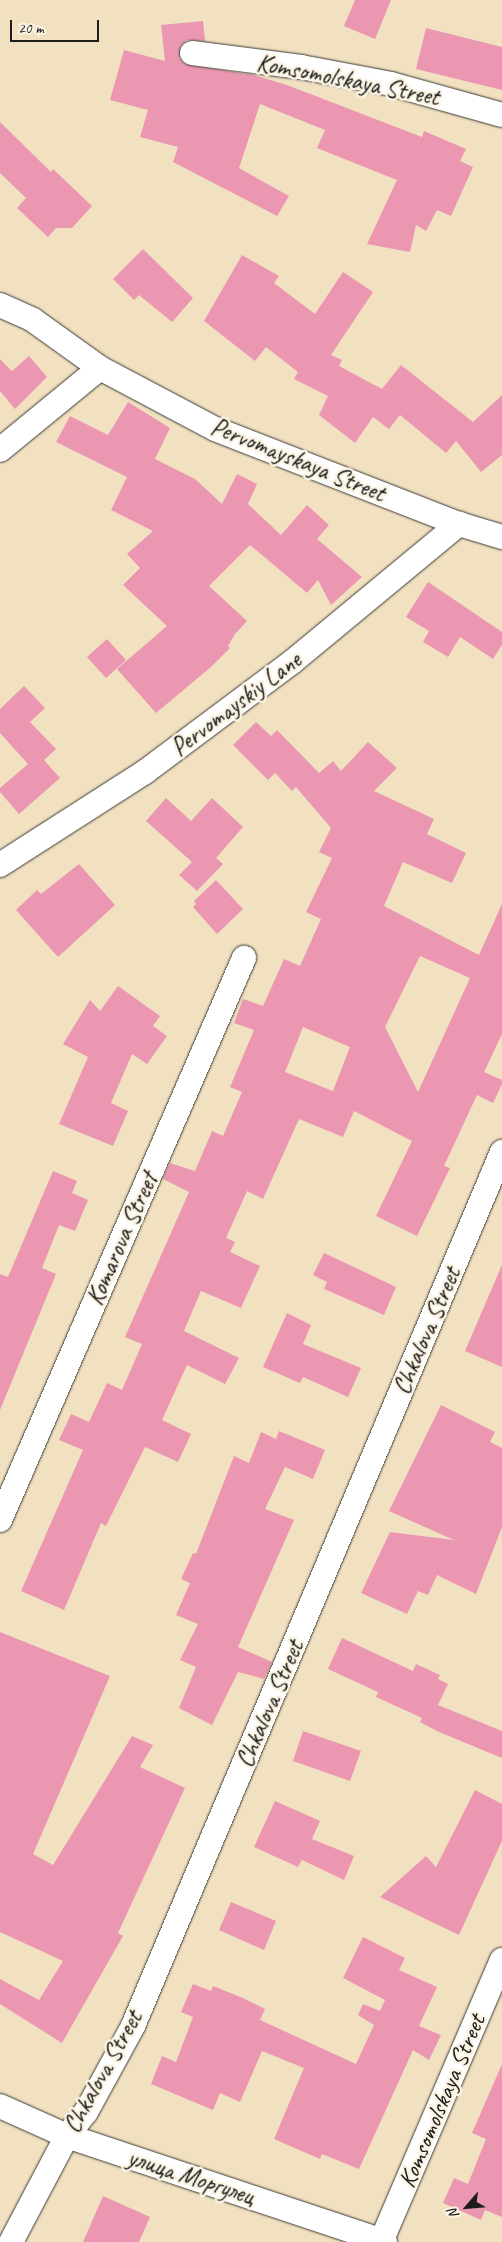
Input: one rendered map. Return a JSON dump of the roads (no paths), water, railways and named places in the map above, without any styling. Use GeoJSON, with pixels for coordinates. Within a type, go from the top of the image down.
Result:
{"type":"FeatureCollection","features":[{"type":"Feature","properties":{"kind":"street","name":"Komsomolskaya Street"},"geometry":{"type":"LineString","coordinates":[[192,53],[301,67],[391,84],[502,115]]}},
{"type":"Feature","properties":{"kind":"street","name":"Pervomayskaya Street"},"geometry":{"type":"LineString","coordinates":[[0,305],[33,320],[100,368],[215,430],[459,524],[502,537]]}},
{"type":"Feature","properties":{"kind":"street"},"geometry":{"type":"LineString","coordinates":[[0,450],[100,368]]}},
{"type":"Feature","properties":{"kind":"street","name":"Pervomayskiy Lane"},"geometry":{"type":"LineString","coordinates":[[0,865],[145,772],[292,662],[459,524]]}},
{"type":"Feature","properties":{"kind":"street","name":"Komarova Street"},"geometry":{"type":"LineString","coordinates":[[0,1520],[244,958]]}},
{"type":"Feature","properties":{"kind":"street","name":"Chkalova Street"},"geometry":{"type":"LineString","coordinates":[[11,2242],[67,2136],[86,2112],[133,2026],[502,1152]]}},
{"type":"Feature","properties":{"kind":"street","name":"Komsomolskaya Street"},"geometry":{"type":"LineString","coordinates":[[383,2242],[502,1960]]}},
{"type":"Feature","properties":{"kind":"street","name":"улица Моргулец"},"geometry":{"type":"LineString","coordinates":[[0,2106],[67,2136],[383,2242]]}}]}
